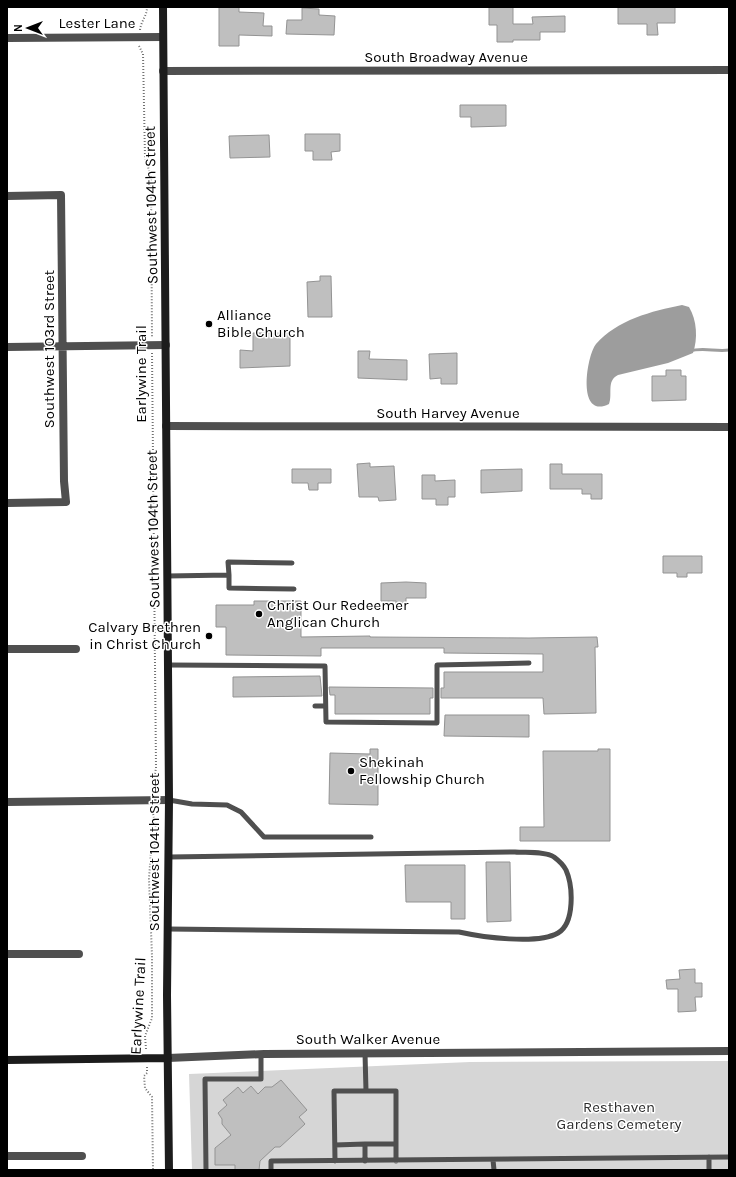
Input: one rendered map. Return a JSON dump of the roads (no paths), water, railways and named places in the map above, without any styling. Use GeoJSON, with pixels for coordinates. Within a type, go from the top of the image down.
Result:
{"type":"FeatureCollection","features":[{"type":"Feature","properties":{"kind":"main road","name":"Southwest 104th Street"},"geometry":{"type":"LineString","coordinates":[[163,7],[168,576],[169,1170]]}},
{"type":"Feature","properties":{"kind":"main road","name":"South Walker Avenue"},"geometry":{"type":"LineString","coordinates":[[7,1060],[168,1058]]}},
{"type":"Feature","properties":{"kind":"street","name":"Lester Lane"},"geometry":{"type":"LineString","coordinates":[[7,38],[163,37]]}},
{"type":"Feature","properties":{"kind":"street","name":"South Broadway Avenue"},"geometry":{"type":"LineString","coordinates":[[163,71],[729,70]]}},
{"type":"Feature","properties":{"kind":"street","name":"Southwest 103rd Street"},"geometry":{"type":"LineString","coordinates":[[7,196],[61,195],[64,482],[66,502],[7,503]]}},
{"type":"Feature","properties":{"kind":"street"},"geometry":{"type":"LineString","coordinates":[[7,347],[166,345]]}},
{"type":"Feature","properties":{"kind":"street","name":"South Harvey Avenue"},"geometry":{"type":"LineString","coordinates":[[166,426],[729,427]]}},
{"type":"Feature","properties":{"kind":"street"},"geometry":{"type":"LineString","coordinates":[[7,649],[76,649]]}},
{"type":"Feature","properties":{"kind":"street"},"geometry":{"type":"LineString","coordinates":[[7,802],[169,800]]}},
{"type":"Feature","properties":{"kind":"street"},"geometry":{"type":"LineString","coordinates":[[7,954],[79,954]]}},
{"type":"Feature","properties":{"kind":"street","name":"South Walker Avenue"},"geometry":{"type":"LineString","coordinates":[[168,1058],[261,1054],[729,1051]]}},
{"type":"Feature","properties":{"kind":"street"},"geometry":{"type":"LineString","coordinates":[[7,1156],[82,1156]]}},
{"type":"Feature","properties":{"kind":"lane"},"geometry":{"type":"LineString","coordinates":[[292,563],[228,562],[229,588],[294,589]]}},
{"type":"Feature","properties":{"kind":"lane"},"geometry":{"type":"LineString","coordinates":[[168,576],[229,575]]}},
{"type":"Feature","properties":{"kind":"lane"},"geometry":{"type":"LineString","coordinates":[[168,665],[325,666],[326,722],[437,723],[437,665],[529,663]]}},
{"type":"Feature","properties":{"kind":"lane"},"geometry":{"type":"LineString","coordinates":[[315,706],[325,706]]}},
{"type":"Feature","properties":{"kind":"lane"},"geometry":{"type":"LineString","coordinates":[[169,800],[192,804],[227,805],[240,812],[264,837],[371,837]]}},
{"type":"Feature","properties":{"kind":"lane"},"geometry":{"type":"LineString","coordinates":[[168,929],[459,932],[482,937],[542,938],[559,932],[567,922],[571,910],[571,892],[566,870],[553,856],[542,854],[515,852],[169,857]]}},
{"type":"Feature","properties":{"kind":"lane"},"geometry":{"type":"LineString","coordinates":[[365,1053],[366,1091]]}},
{"type":"Feature","properties":{"kind":"lane"},"geometry":{"type":"LineString","coordinates":[[206,1170],[205,1080],[261,1079],[261,1054]]}},
{"type":"Feature","properties":{"kind":"lane"},"geometry":{"type":"LineString","coordinates":[[335,1160],[334,1091],[396,1091],[396,1160]]}},
{"type":"Feature","properties":{"kind":"lane"},"geometry":{"type":"LineString","coordinates":[[365,1144],[365,1160]]}},
{"type":"Feature","properties":{"kind":"lane"},"geometry":{"type":"LineString","coordinates":[[335,1145],[396,1144]]}},
{"type":"Feature","properties":{"kind":"lane"},"geometry":{"type":"LineString","coordinates":[[709,1157],[709,1170]]}},
{"type":"Feature","properties":{"kind":"lane"},"geometry":{"type":"LineString","coordinates":[[271,1170],[271,1161],[729,1157]]}},
{"type":"Feature","properties":{"kind":"lane"},"geometry":{"type":"LineString","coordinates":[[493,1160],[494,1170]]}},
{"type":"Feature","properties":{"kind":"waterway"},"geometry":{"type":"LineString","coordinates":[[690,351],[700,349],[729,350]]}},
{"type":"Feature","properties":{"kind":"place","name":"Alliance Bible Church"},"geometry":{"type":"Point","coordinates":[209,324]}},
{"type":"Feature","properties":{"kind":"place","name":"Christ Our Redeemer Anglican Church"},"geometry":{"type":"Point","coordinates":[259,614]}},
{"type":"Feature","properties":{"kind":"place","name":"Calvary Brethren in Christ Church"},"geometry":{"type":"Point","coordinates":[209,636]}},
{"type":"Feature","properties":{"kind":"place","name":"Shekinah Fellowship Church"},"geometry":{"type":"Point","coordinates":[351,771]}},
{"type":"Feature","properties":{"kind":"park label","name":"Resthaven Gardens Cemetery"},"geometry":{"type":"Point","coordinates":[619,1116]}}]}
